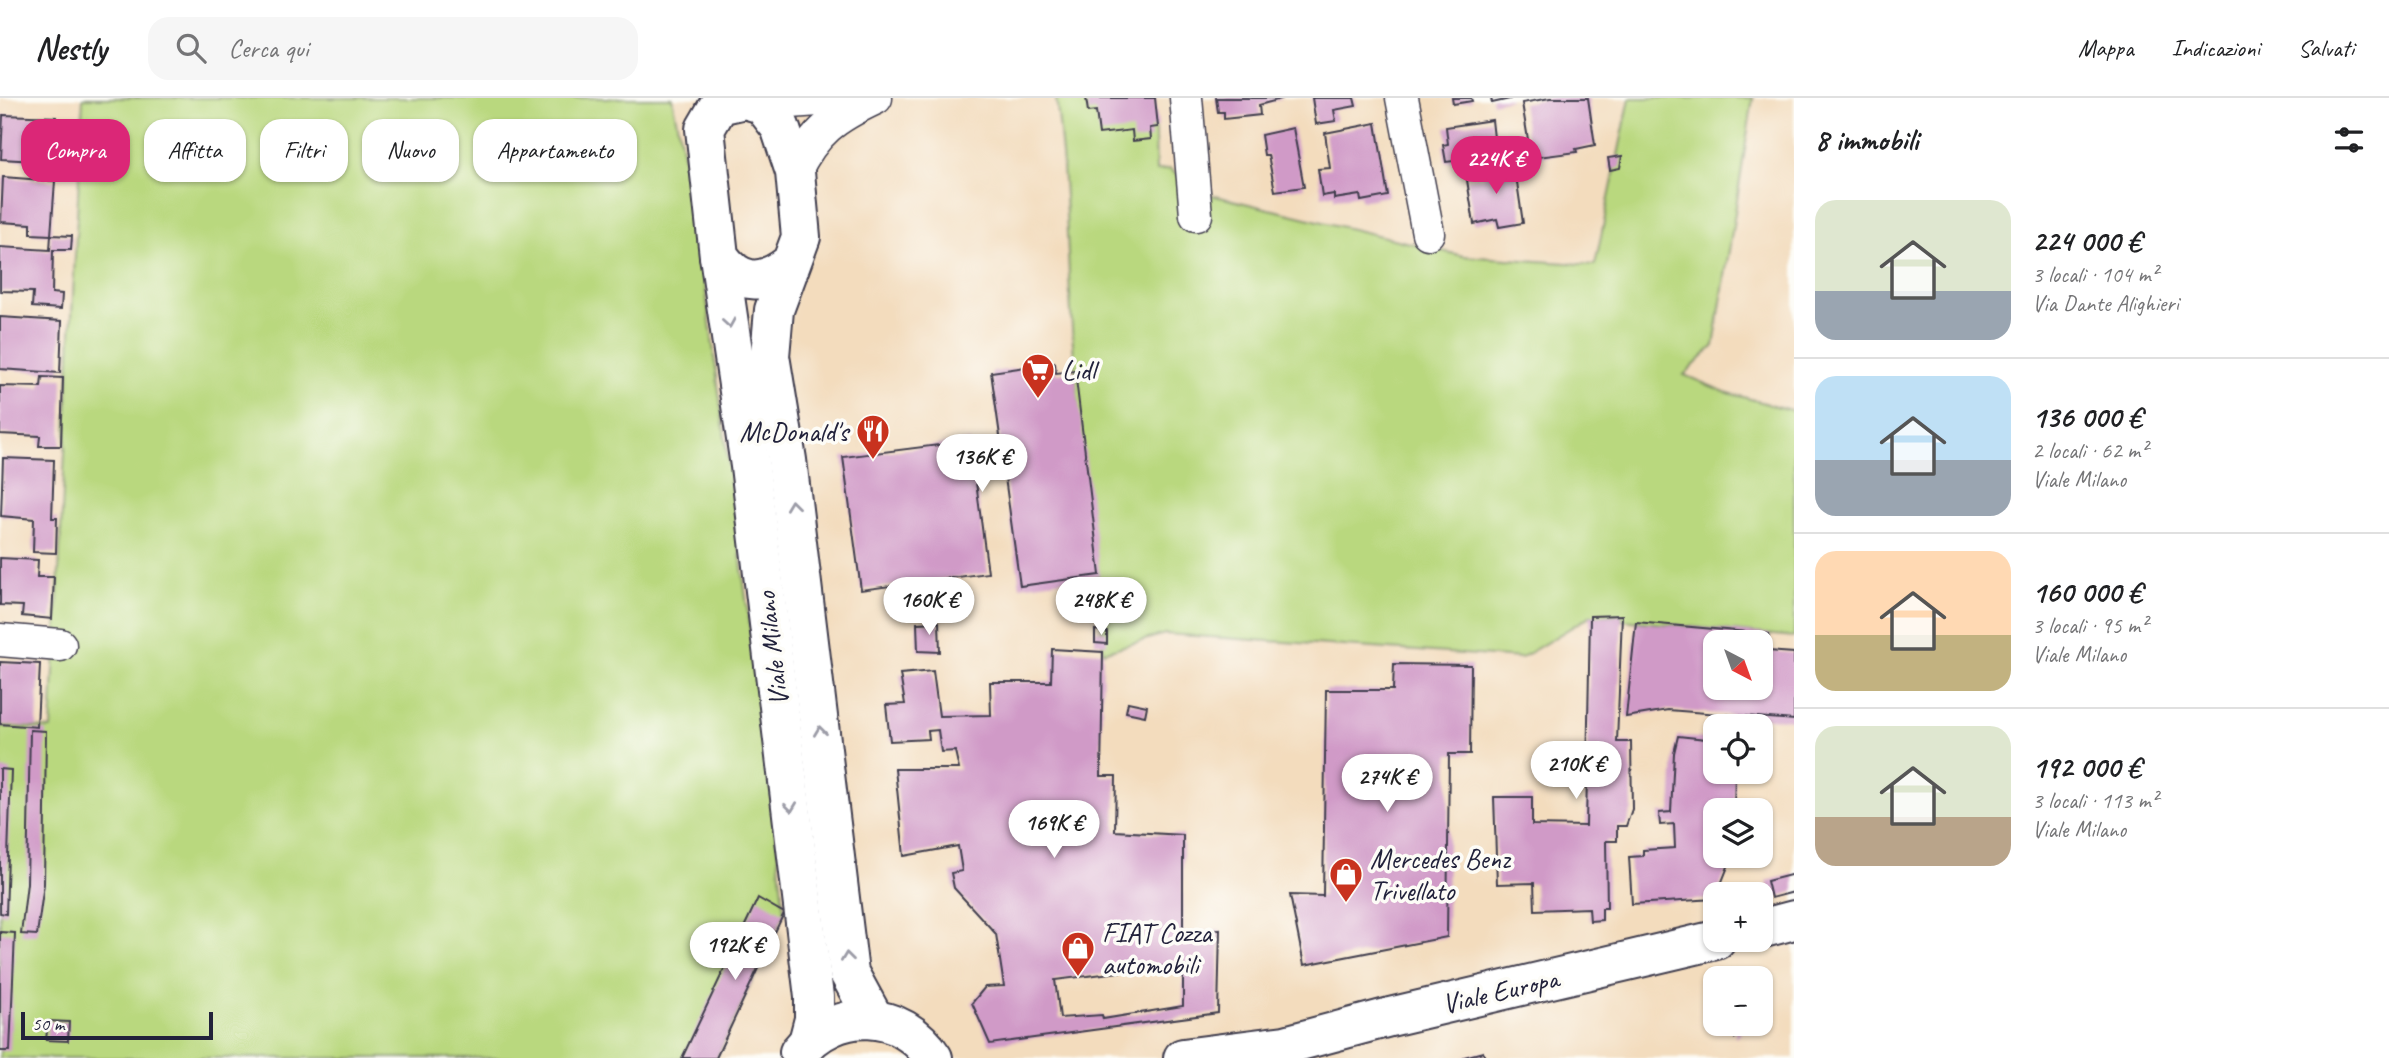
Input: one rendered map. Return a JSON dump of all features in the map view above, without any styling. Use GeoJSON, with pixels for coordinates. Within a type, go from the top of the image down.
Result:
{"type":"FeatureCollection","features":[{"type":"Feature","properties":{"kind":"main road","name":"Viale Milano"},"geometry":{"type":"LineString","coordinates":[[802,1050],[814,1020],[811,971],[752,479],[719,256],[703,113],[710,114],[719,105],[731,100],[757,101],[780,127],[795,172],[801,237],[774,310],[770,356],[789,474],[849,973],[874,1019]]}},
{"type":"Feature","properties":{"kind":"main road"},"geometry":{"type":"LineString","coordinates":[[719,256],[731,270],[743,278],[757,280],[772,277],[791,263]]}},
{"type":"Feature","properties":{"kind":"main road"},"geometry":{"type":"LineString","coordinates":[[1773,926],[1794,920]]}},
{"type":"Feature","properties":{"kind":"main road","name":"Viale Europa"},"geometry":{"type":"LineString","coordinates":[[1183,1058],[1273,1052],[1390,1017],[1703,943]]}},
{"type":"Feature","properties":{"kind":"main road","name":"Viale Milano"},"geometry":{"type":"LineString","coordinates":[[802,1050],[831,1026],[845,1021],[874,1019],[905,1029],[922,1043],[933,1058]]}},
{"type":"Feature","properties":{"kind":"street"},"geometry":{"type":"LineString","coordinates":[[757,101],[847,98]]}},
{"type":"Feature","properties":{"kind":"street"},"geometry":{"type":"LineString","coordinates":[[795,172],[816,134],[840,116],[876,98]]}},
{"type":"Feature","properties":{"kind":"street"},"geometry":{"type":"LineString","coordinates":[[1186,98],[1196,215]]}},
{"type":"Feature","properties":{"kind":"street"},"geometry":{"type":"LineString","coordinates":[[1402,98],[1429,233]]}},
{"type":"Feature","properties":{"kind":"street"},"geometry":{"type":"LineString","coordinates":[[0,640],[60,645]]}},
{"type":"Feature","properties":{"kind":"green space"},"geometry":{"type":"Polygon","coordinates":[[[83,98],[672,98],[697,224],[773,805],[784,913],[716,1058],[0,1058],[0,726],[51,729],[79,182],[130,182],[130,119],[82,119],[83,98]]]}},
{"type":"Feature","properties":{"kind":"green space"},"geometry":{"type":"Polygon","coordinates":[[[1056,98],[1154,98],[1156,171],[1170,169],[1195,191],[1463,256],[1595,265],[1630,98],[1753,98],[1714,346],[1684,375],[1725,392],[1794,411],[1794,637],[1773,635],[1773,630],[1723,630],[1622,620],[1621,615],[1590,616],[1521,658],[1165,634],[1103,652],[1075,370],[1063,166],[1056,98]]]}},
{"type":"Feature","properties":{"kind":"building"},"geometry":{"type":"Polygon","coordinates":[[[1086,98],[1155,98],[1158,127],[1150,128],[1151,139],[1133,141],[1132,130],[1099,134],[1096,111],[1088,112],[1086,98]]]}},
{"type":"Feature","properties":{"kind":"building"},"geometry":{"type":"Polygon","coordinates":[[[1216,98],[1281,99],[1259,105],[1260,115],[1224,119],[1224,112],[1218,112],[1216,98]]]}},
{"type":"Feature","properties":{"kind":"building"},"geometry":{"type":"Polygon","coordinates":[[[1312,98],[1354,98],[1356,106],[1334,110],[1336,121],[1316,124],[1312,98]]]}},
{"type":"Feature","properties":{"kind":"building"},"geometry":{"type":"Polygon","coordinates":[[[1452,98],[1471,98],[1472,101],[1453,104],[1452,98]]]}},
{"type":"Feature","properties":{"kind":"building"},"geometry":{"type":"Polygon","coordinates":[[[1491,98],[1510,98],[1510,99],[1492,103],[1491,98]]]}},
{"type":"Feature","properties":{"kind":"building"},"geometry":{"type":"Polygon","coordinates":[[[1550,98],[1588,98],[1595,145],[1576,149],[1577,152],[1531,158],[1522,103],[1550,98]]]}},
{"type":"Feature","properties":{"kind":"building"},"geometry":{"type":"Polygon","coordinates":[[[3,115],[56,117],[21,119],[21,160],[1,159],[3,115]]]}},
{"type":"Feature","properties":{"kind":"building"},"geometry":{"type":"Polygon","coordinates":[[[1492,120],[1496,156],[1446,162],[1443,145],[1448,144],[1446,127],[1492,120]]]}},
{"type":"Feature","properties":{"kind":"building"},"geometry":{"type":"Polygon","coordinates":[[[1376,123],[1388,196],[1361,201],[1360,195],[1334,199],[1334,194],[1322,196],[1318,169],[1330,168],[1325,133],[1376,123]]]}},
{"type":"Feature","properties":{"kind":"building"},"geometry":{"type":"Polygon","coordinates":[[[1293,128],[1304,187],[1275,191],[1261,135],[1293,128]]]}},
{"type":"Feature","properties":{"kind":"building"},"geometry":{"type":"Polygon","coordinates":[[[1622,156],[1620,168],[1610,170],[1608,158],[1622,156]]]}},
{"type":"Feature","properties":{"kind":"building"},"geometry":{"type":"Polygon","coordinates":[[[1514,162],[1523,223],[1499,227],[1497,219],[1474,224],[1467,180],[1485,177],[1483,168],[1514,162]]]}},
{"type":"Feature","properties":{"kind":"building"},"geometry":{"type":"Polygon","coordinates":[[[3,177],[21,178],[21,182],[55,182],[51,235],[31,234],[31,224],[1,222],[3,177]]]}},
{"type":"Feature","properties":{"kind":"building"},"geometry":{"type":"Polygon","coordinates":[[[51,235],[72,236],[71,250],[53,250],[52,293],[62,294],[61,309],[32,307],[33,292],[0,291],[0,247],[50,250],[51,235]]]}},
{"type":"Feature","properties":{"kind":"building"},"geometry":{"type":"Polygon","coordinates":[[[0,317],[62,321],[60,373],[0,369],[0,317]]]}},
{"type":"Feature","properties":{"kind":"building"},"geometry":{"type":"Polygon","coordinates":[[[1055,363],[1056,373],[1075,371],[1100,575],[1020,586],[1003,463],[974,467],[988,573],[861,590],[843,457],[970,441],[971,447],[1001,443],[991,372],[1055,363]]]}},
{"type":"Feature","properties":{"kind":"building"},"geometry":{"type":"Polygon","coordinates":[[[42,377],[63,378],[61,446],[39,446],[40,436],[0,434],[0,386],[41,387],[42,377]]]}},
{"type":"Feature","properties":{"kind":"building"},"geometry":{"type":"Polygon","coordinates":[[[3,458],[54,460],[52,518],[57,518],[56,553],[33,552],[34,519],[1,516],[3,458]]]}},
{"type":"Feature","properties":{"kind":"building"},"geometry":{"type":"Polygon","coordinates":[[[0,558],[38,560],[37,577],[54,577],[52,619],[22,616],[23,606],[0,605],[0,558]]]}},
{"type":"Feature","properties":{"kind":"building"},"geometry":{"type":"Polygon","coordinates":[[[1622,615],[1617,742],[1631,742],[1632,809],[1626,826],[1617,826],[1617,841],[1606,841],[1607,908],[1602,908],[1602,920],[1590,921],[1589,908],[1535,910],[1534,883],[1497,884],[1494,797],[1532,797],[1532,825],[1586,826],[1590,616],[1622,615]]]}},
{"type":"Feature","properties":{"kind":"building"},"geometry":{"type":"Polygon","coordinates":[[[939,622],[940,652],[918,651],[917,623],[939,622]]]}},
{"type":"Feature","properties":{"kind":"building"},"geometry":{"type":"Polygon","coordinates":[[[1636,622],[1725,630],[1703,630],[1703,700],[1773,700],[1773,651],[1794,653],[1794,720],[1773,718],[1773,714],[1668,710],[1626,717],[1636,622]]]}},
{"type":"Feature","properties":{"kind":"building"},"geometry":{"type":"Polygon","coordinates":[[[1095,630],[1107,632],[1107,644],[1095,643],[1095,630]]]}},
{"type":"Feature","properties":{"kind":"building"},"geometry":{"type":"Polygon","coordinates":[[[1052,649],[1103,652],[1101,776],[1116,776],[1115,831],[1183,835],[1183,934],[1220,929],[1218,1013],[990,1044],[972,1003],[985,987],[1004,986],[996,934],[954,888],[951,873],[962,871],[958,846],[904,856],[895,769],[959,769],[955,751],[941,752],[938,730],[928,731],[929,739],[890,741],[886,705],[905,704],[900,674],[933,671],[939,716],[991,715],[990,682],[1051,682],[1052,649]],[[1183,964],[1055,980],[1060,1018],[1102,1015],[1103,1019],[1183,1006],[1183,964]]]}},
{"type":"Feature","properties":{"kind":"building"},"geometry":{"type":"Polygon","coordinates":[[[0,662],[40,664],[37,727],[0,724],[0,662]]]}},
{"type":"Feature","properties":{"kind":"building"},"geometry":{"type":"Polygon","coordinates":[[[1394,664],[1471,665],[1470,754],[1449,754],[1447,937],[1304,965],[1290,895],[1323,896],[1326,690],[1393,690],[1394,664]]]}},
{"type":"Feature","properties":{"kind":"building"},"geometry":{"type":"Polygon","coordinates":[[[1128,702],[1147,706],[1145,716],[1126,712],[1128,702]]]}},
{"type":"Feature","properties":{"kind":"building"},"geometry":{"type":"Polygon","coordinates":[[[30,730],[46,731],[44,884],[37,935],[21,934],[27,883],[30,730]]]}},
{"type":"Feature","properties":{"kind":"building"},"geometry":{"type":"Polygon","coordinates":[[[1678,736],[1703,739],[1703,784],[1735,784],[1734,798],[1703,798],[1703,868],[1727,868],[1722,882],[1703,882],[1703,900],[1632,904],[1629,857],[1643,856],[1643,850],[1675,848],[1674,824],[1660,825],[1659,813],[1671,812],[1674,753],[1678,736]]]}},
{"type":"Feature","properties":{"kind":"building"},"geometry":{"type":"Polygon","coordinates":[[[0,769],[11,770],[6,914],[0,913],[0,769]]]}},
{"type":"Feature","properties":{"kind":"building"},"geometry":{"type":"Polygon","coordinates":[[[1794,874],[1794,892],[1773,897],[1773,882],[1767,881],[1794,874]]]}},
{"type":"Feature","properties":{"kind":"building"},"geometry":{"type":"Polygon","coordinates":[[[758,898],[784,913],[716,1058],[682,1058],[758,898]]]}},
{"type":"Feature","properties":{"kind":"building"},"geometry":{"type":"Polygon","coordinates":[[[0,932],[15,933],[10,1051],[0,1051],[0,932]]]}},
{"type":"Feature","properties":{"kind":"building"},"geometry":{"type":"Polygon","coordinates":[[[48,1021],[69,1022],[68,1041],[46,1040],[48,1021]]]}},
{"type":"Feature","properties":{"kind":"building"},"geometry":{"type":"Polygon","coordinates":[[[1483,1052],[1485,1058],[1464,1058],[1464,1057],[1483,1052]]]}},
{"type":"Feature","properties":{"kind":"place","name":"Lidl"},"geometry":{"type":"Point","coordinates":[1038,400]}},
{"type":"Feature","properties":{"kind":"place","name":"McDonald's"},"geometry":{"type":"Point","coordinates":[873,461]}},
{"type":"Feature","properties":{"kind":"place","name":"Mercedes Benz Trivellato"},"geometry":{"type":"Point","coordinates":[1346,904]}},
{"type":"Feature","properties":{"kind":"place","name":"FIAT Cozza automobili"},"geometry":{"type":"Point","coordinates":[1078,978]}}]}
